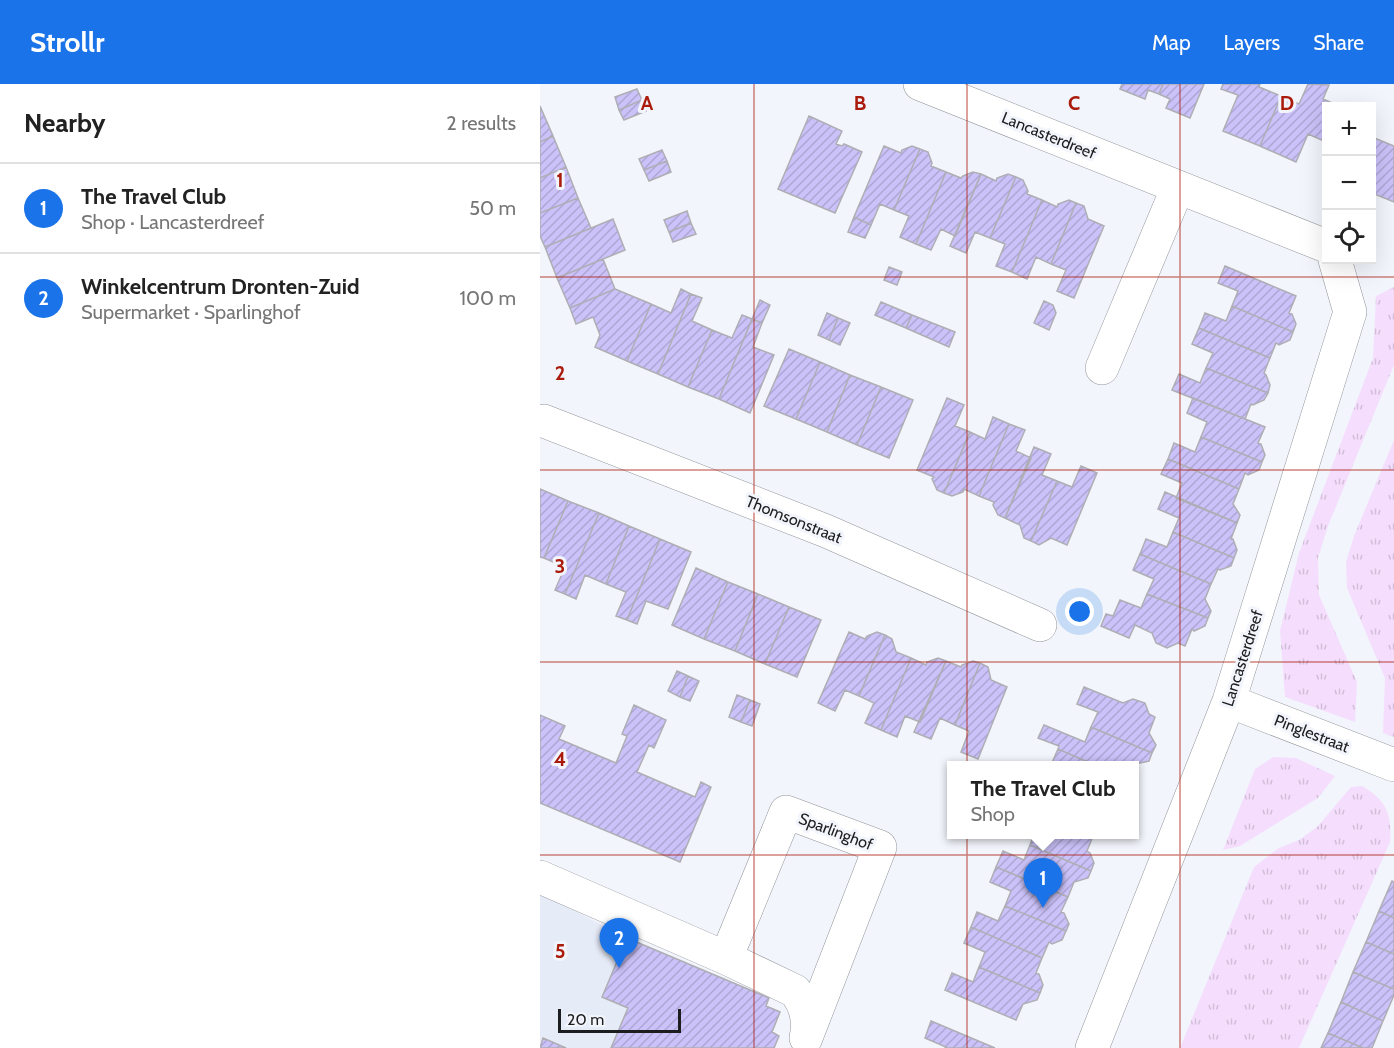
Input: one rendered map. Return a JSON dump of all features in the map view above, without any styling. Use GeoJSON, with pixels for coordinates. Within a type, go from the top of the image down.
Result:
{"type":"FeatureCollection","features":[{"type":"Feature","properties":{"kind":"street","name":"Lancasterdreef"},"geometry":{"type":"LineString","coordinates":[[920,84],[1322,244]]}},
{"type":"Feature","properties":{"kind":"street"},"geometry":{"type":"LineString","coordinates":[[1102,368],[1178,187]]}},
{"type":"Feature","properties":{"kind":"street","name":"Lancasterdreef"},"geometry":{"type":"LineString","coordinates":[[1092,1048],[1229,701],[1350,312],[1336,264]]}},
{"type":"Feature","properties":{"kind":"street","name":"Thomsonstraat"},"geometry":{"type":"LineString","coordinates":[[541,418],[826,531],[1040,625]]}},
{"type":"Feature","properties":{"kind":"street","name":"Pinglestraat"},"geometry":{"type":"LineString","coordinates":[[1229,701],[1394,765]]}},
{"type":"Feature","properties":{"kind":"street","name":"Sparlinghof"},"geometry":{"type":"LineString","coordinates":[[726,958],[786,812],[880,847],[805,1042]]}},
{"type":"Feature","properties":{"kind":"street","name":"Sparlinghof"},"geometry":{"type":"LineString","coordinates":[[540,877],[726,958],[795,991],[808,1016],[805,1042]]}},
{"type":"Feature","properties":{"kind":"shaded area"},"geometry":{"type":"Polygon","coordinates":[[[540,893],[627,938],[769,998],[766,1006],[780,1012],[772,1032],[779,1036],[774,1048],[540,1048],[540,893]]]}},
{"type":"Feature","properties":{"kind":"green space"},"geometry":{"type":"Polygon","coordinates":[[[1394,287],[1394,365],[1328,526],[1318,558],[1319,595],[1357,682],[1355,722],[1285,697],[1280,631],[1299,553],[1373,358],[1376,296],[1394,287]]]}},
{"type":"Feature","properties":{"kind":"green space"},"geometry":{"type":"Polygon","coordinates":[[[1394,440],[1394,737],[1383,733],[1385,678],[1347,588],[1346,562],[1354,536],[1394,440]]]}},
{"type":"Feature","properties":{"kind":"green space"},"geometry":{"type":"Polygon","coordinates":[[[1273,757],[1296,758],[1335,776],[1318,798],[1240,846],[1223,850],[1255,769],[1273,757]]]}},
{"type":"Feature","properties":{"kind":"green space"},"geometry":{"type":"Polygon","coordinates":[[[1362,786],[1377,797],[1386,809],[1390,824],[1390,842],[1299,1048],[1180,1048],[1254,867],[1279,848],[1299,840],[1317,827],[1351,787],[1362,786]]]}},
{"type":"Feature","properties":{"kind":"building"},"geometry":{"type":"Polygon","coordinates":[[[1122,84],[1163,84],[1159,94],[1148,90],[1145,99],[1120,89],[1122,84]]]}},
{"type":"Feature","properties":{"kind":"building"},"geometry":{"type":"Polygon","coordinates":[[[1163,84],[1204,84],[1190,118],[1166,108],[1170,99],[1159,94],[1163,84]]]}},
{"type":"Feature","properties":{"kind":"building"},"geometry":{"type":"Polygon","coordinates":[[[1223,84],[1260,84],[1259,87],[1281,96],[1260,146],[1223,131],[1238,95],[1221,89],[1223,84]]]}},
{"type":"Feature","properties":{"kind":"building"},"geometry":{"type":"Polygon","coordinates":[[[1308,84],[1329,85],[1323,99],[1330,102],[1322,102],[1322,140],[1308,134],[1296,162],[1260,146],[1281,96],[1299,104],[1308,84]]]}},
{"type":"Feature","properties":{"kind":"building"},"geometry":{"type":"Polygon","coordinates":[[[637,89],[642,100],[619,110],[615,97],[637,89]]]}},
{"type":"Feature","properties":{"kind":"building"},"geometry":{"type":"Polygon","coordinates":[[[642,100],[646,111],[624,120],[619,110],[642,100]]]}},
{"type":"Feature","properties":{"kind":"building"},"geometry":{"type":"Polygon","coordinates":[[[540,106],[553,136],[540,142],[540,106]]]}},
{"type":"Feature","properties":{"kind":"building"},"geometry":{"type":"Polygon","coordinates":[[[809,116],[842,131],[836,144],[842,146],[844,144],[862,152],[835,213],[778,189],[809,116]]]}},
{"type":"Feature","properties":{"kind":"building"},"geometry":{"type":"Polygon","coordinates":[[[553,136],[566,167],[540,178],[540,142],[553,136]]]}},
{"type":"Feature","properties":{"kind":"building"},"geometry":{"type":"Polygon","coordinates":[[[1376,139],[1394,146],[1394,202],[1376,195],[1376,139]]]}},
{"type":"Feature","properties":{"kind":"building"},"geometry":{"type":"Polygon","coordinates":[[[884,146],[901,153],[902,150],[912,146],[920,149],[894,210],[880,204],[871,225],[854,217],[884,146]]]}},
{"type":"Feature","properties":{"kind":"building"},"geometry":{"type":"Polygon","coordinates":[[[920,149],[928,152],[931,166],[946,172],[916,244],[900,237],[909,216],[894,210],[920,149]]]}},
{"type":"Feature","properties":{"kind":"building"},"geometry":{"type":"Polygon","coordinates":[[[662,150],[667,161],[644,170],[639,159],[662,150]]]}},
{"type":"Feature","properties":{"kind":"building"},"geometry":{"type":"Polygon","coordinates":[[[667,161],[671,172],[649,181],[644,170],[667,161]]]}},
{"type":"Feature","properties":{"kind":"building"},"geometry":{"type":"Polygon","coordinates":[[[566,167],[578,198],[540,213],[540,178],[566,167]]]}},
{"type":"Feature","properties":{"kind":"building"},"geometry":{"type":"Polygon","coordinates":[[[946,172],[961,178],[973,172],[981,174],[955,236],[941,229],[931,250],[916,244],[946,172]]]}},
{"type":"Feature","properties":{"kind":"building"},"geometry":{"type":"Polygon","coordinates":[[[981,174],[996,181],[997,178],[1008,174],[1016,177],[990,238],[975,232],[966,253],[950,246],[981,174]]]}},
{"type":"Feature","properties":{"kind":"building"},"geometry":{"type":"Polygon","coordinates":[[[1016,177],[1023,180],[1027,194],[1042,200],[1012,272],[996,266],[1005,244],[990,238],[1016,177]]]}},
{"type":"Feature","properties":{"kind":"building"},"geometry":{"type":"Polygon","coordinates":[[[578,198],[591,228],[545,247],[540,236],[540,213],[578,198]]]}},
{"type":"Feature","properties":{"kind":"building"},"geometry":{"type":"Polygon","coordinates":[[[1042,200],[1057,207],[1058,204],[1069,200],[1076,203],[1051,264],[1036,257],[1027,279],[1012,272],[1042,200]]]}},
{"type":"Feature","properties":{"kind":"building"},"geometry":{"type":"Polygon","coordinates":[[[1076,203],[1084,206],[1088,219],[1104,226],[1074,298],[1057,291],[1066,270],[1051,264],[1076,203]]]}},
{"type":"Feature","properties":{"kind":"building"},"geometry":{"type":"Polygon","coordinates":[[[687,211],[691,223],[669,232],[664,220],[687,211]]]}},
{"type":"Feature","properties":{"kind":"building"},"geometry":{"type":"Polygon","coordinates":[[[854,217],[871,225],[865,238],[848,232],[854,217]]]}},
{"type":"Feature","properties":{"kind":"building"},"geometry":{"type":"Polygon","coordinates":[[[613,219],[625,250],[557,278],[545,247],[613,219]]]}},
{"type":"Feature","properties":{"kind":"building"},"geometry":{"type":"Polygon","coordinates":[[[691,223],[696,234],[673,242],[669,232],[691,223]]]}},
{"type":"Feature","properties":{"kind":"building"},"geometry":{"type":"Polygon","coordinates":[[[603,259],[615,289],[570,308],[557,278],[603,259]]]}},
{"type":"Feature","properties":{"kind":"building"},"geometry":{"type":"Polygon","coordinates":[[[1225,266],[1296,296],[1289,313],[1292,314],[1296,324],[1293,332],[1232,306],[1238,291],[1218,283],[1225,266]]]}},
{"type":"Feature","properties":{"kind":"building"},"geometry":{"type":"Polygon","coordinates":[[[889,267],[902,272],[897,285],[884,280],[889,267]]]}},
{"type":"Feature","properties":{"kind":"building"},"geometry":{"type":"Polygon","coordinates":[[[615,289],[651,304],[627,361],[595,347],[600,335],[593,317],[576,324],[570,308],[615,289]]]}},
{"type":"Feature","properties":{"kind":"building"},"geometry":{"type":"Polygon","coordinates":[[[681,289],[691,294],[658,374],[627,361],[651,304],[671,313],[681,289]]]}},
{"type":"Feature","properties":{"kind":"building"},"geometry":{"type":"Polygon","coordinates":[[[691,294],[702,298],[692,321],[712,330],[688,387],[658,374],[691,294]]]}},
{"type":"Feature","properties":{"kind":"building"},"geometry":{"type":"Polygon","coordinates":[[[760,300],[770,305],[762,323],[752,319],[760,300]]]}},
{"type":"Feature","properties":{"kind":"building"},"geometry":{"type":"Polygon","coordinates":[[[1044,301],[1053,305],[1056,313],[1049,330],[1034,323],[1044,301]]]}},
{"type":"Feature","properties":{"kind":"building"},"geometry":{"type":"Polygon","coordinates":[[[881,302],[912,315],[906,328],[875,315],[881,302]]]}},
{"type":"Feature","properties":{"kind":"building"},"geometry":{"type":"Polygon","coordinates":[[[1232,306],[1293,332],[1290,340],[1279,345],[1276,343],[1270,358],[1199,328],[1205,313],[1226,321],[1232,306]]]}},
{"type":"Feature","properties":{"kind":"building"},"geometry":{"type":"Polygon","coordinates":[[[827,313],[838,318],[829,340],[818,335],[827,313]]]}},
{"type":"Feature","properties":{"kind":"building"},"geometry":{"type":"Polygon","coordinates":[[[742,315],[752,319],[719,399],[688,387],[712,330],[732,338],[742,315]]]}},
{"type":"Feature","properties":{"kind":"building"},"geometry":{"type":"Polygon","coordinates":[[[912,315],[955,332],[949,347],[906,328],[912,315]]]}},
{"type":"Feature","properties":{"kind":"building"},"geometry":{"type":"Polygon","coordinates":[[[838,318],[850,323],[840,345],[829,340],[838,318]]]}},
{"type":"Feature","properties":{"kind":"building"},"geometry":{"type":"Polygon","coordinates":[[[752,319],[762,323],[753,347],[774,355],[750,413],[719,399],[752,319]]]}},
{"type":"Feature","properties":{"kind":"building"},"geometry":{"type":"Polygon","coordinates":[[[1199,328],[1270,358],[1264,373],[1270,385],[1268,393],[1206,368],[1213,353],[1192,344],[1199,328]]]}},
{"type":"Feature","properties":{"kind":"building"},"geometry":{"type":"Polygon","coordinates":[[[789,349],[820,362],[796,419],[764,406],[789,349]]]}},
{"type":"Feature","properties":{"kind":"building"},"geometry":{"type":"Polygon","coordinates":[[[820,362],[850,375],[827,432],[796,419],[820,362]]]}},
{"type":"Feature","properties":{"kind":"building"},"geometry":{"type":"Polygon","coordinates":[[[1206,368],[1268,393],[1264,400],[1251,404],[1245,419],[1172,390],[1179,374],[1200,383],[1206,368]]]}},
{"type":"Feature","properties":{"kind":"building"},"geometry":{"type":"Polygon","coordinates":[[[850,375],[881,387],[857,445],[827,432],[850,375]]]}},
{"type":"Feature","properties":{"kind":"building"},"geometry":{"type":"Polygon","coordinates":[[[881,387],[913,400],[889,458],[857,445],[881,387]]]}},
{"type":"Feature","properties":{"kind":"building"},"geometry":{"type":"Polygon","coordinates":[[[947,398],[964,405],[955,426],[970,432],[944,493],[937,490],[932,479],[934,477],[917,470],[947,398]]]}},
{"type":"Feature","properties":{"kind":"building"},"geometry":{"type":"Polygon","coordinates":[[[1193,398],[1265,427],[1258,443],[1261,444],[1265,455],[1262,462],[1201,437],[1207,422],[1187,413],[1193,398]]]}},
{"type":"Feature","properties":{"kind":"building"},"geometry":{"type":"Polygon","coordinates":[[[993,417],[1009,424],[979,496],[964,489],[963,492],[952,496],[944,493],[970,432],[985,439],[993,417]]]}},
{"type":"Feature","properties":{"kind":"building"},"geometry":{"type":"Polygon","coordinates":[[[1009,424],[1025,430],[1016,451],[1031,458],[1005,518],[998,515],[993,505],[994,502],[979,496],[1009,424]]]}},
{"type":"Feature","properties":{"kind":"building"},"geometry":{"type":"Polygon","coordinates":[[[1201,437],[1262,462],[1259,470],[1248,475],[1245,473],[1239,489],[1168,459],[1174,443],[1195,452],[1201,437]]]}},
{"type":"Feature","properties":{"kind":"building"},"geometry":{"type":"Polygon","coordinates":[[[1034,447],[1051,454],[1042,475],[1057,481],[1031,541],[1024,538],[1020,525],[1005,518],[1034,447]]]}},
{"type":"Feature","properties":{"kind":"building"},"geometry":{"type":"Polygon","coordinates":[[[1168,459],[1239,489],[1233,504],[1240,515],[1237,523],[1176,498],[1182,483],[1161,474],[1168,459]]]}},
{"type":"Feature","properties":{"kind":"building"},"geometry":{"type":"Polygon","coordinates":[[[1081,466],[1097,473],[1067,545],[1051,538],[1039,545],[1031,541],[1057,481],[1072,487],[1081,466]]]}},
{"type":"Feature","properties":{"kind":"building"},"geometry":{"type":"Polygon","coordinates":[[[540,489],[568,501],[544,558],[540,557],[540,489]]]}},
{"type":"Feature","properties":{"kind":"building"},"geometry":{"type":"Polygon","coordinates":[[[1165,492],[1237,523],[1231,539],[1237,550],[1234,558],[1173,532],[1179,518],[1158,509],[1165,492]]]}},
{"type":"Feature","properties":{"kind":"building"},"geometry":{"type":"Polygon","coordinates":[[[568,501],[599,513],[565,594],[555,590],[565,567],[544,558],[568,501]]]}},
{"type":"Feature","properties":{"kind":"building"},"geometry":{"type":"Polygon","coordinates":[[[599,513],[629,526],[606,584],[585,575],[576,599],[565,594],[599,513]]]}},
{"type":"Feature","properties":{"kind":"building"},"geometry":{"type":"Polygon","coordinates":[[[629,526],[660,539],[627,620],[616,616],[626,592],[606,584],[629,526]]]}},
{"type":"Feature","properties":{"kind":"building"},"geometry":{"type":"Polygon","coordinates":[[[1173,532],[1234,558],[1231,566],[1218,569],[1211,584],[1140,554],[1146,539],[1167,547],[1173,532]]]}},
{"type":"Feature","properties":{"kind":"building"},"geometry":{"type":"Polygon","coordinates":[[[660,539],[691,552],[668,609],[646,601],[637,624],[627,620],[660,539]]]}},
{"type":"Feature","properties":{"kind":"building"},"geometry":{"type":"Polygon","coordinates":[[[1140,554],[1211,584],[1205,599],[1211,611],[1208,618],[1147,594],[1154,579],[1133,570],[1140,554]]]}},
{"type":"Feature","properties":{"kind":"building"},"geometry":{"type":"Polygon","coordinates":[[[696,568],[728,582],[704,639],[672,625],[696,568]]]}},
{"type":"Feature","properties":{"kind":"building"},"geometry":{"type":"Polygon","coordinates":[[[728,582],[758,594],[735,651],[704,639],[728,582]]]}},
{"type":"Feature","properties":{"kind":"building"},"geometry":{"type":"Polygon","coordinates":[[[758,594],[789,607],[765,664],[735,651],[758,594]]]}},
{"type":"Feature","properties":{"kind":"building"},"geometry":{"type":"Polygon","coordinates":[[[1147,594],[1208,618],[1205,626],[1194,631],[1192,629],[1185,646],[1178,643],[1167,648],[1156,643],[1152,633],[1135,625],[1129,638],[1101,626],[1106,614],[1113,616],[1120,600],[1141,608],[1147,594]]]}},
{"type":"Feature","properties":{"kind":"building"},"geometry":{"type":"Polygon","coordinates":[[[789,607],[821,620],[797,677],[765,664],[789,607]]]}},
{"type":"Feature","properties":{"kind":"building"},"geometry":{"type":"Polygon","coordinates":[[[849,632],[865,639],[877,632],[885,635],[859,696],[845,690],[835,711],[818,703],[849,632]]]}},
{"type":"Feature","properties":{"kind":"building"},"geometry":{"type":"Polygon","coordinates":[[[885,635],[892,639],[896,652],[911,658],[881,730],[865,723],[874,703],[859,696],[885,635]]]}},
{"type":"Feature","properties":{"kind":"building"},"geometry":{"type":"Polygon","coordinates":[[[911,658],[926,665],[927,662],[938,658],[946,661],[920,722],[905,716],[897,737],[881,730],[911,658]]]}},
{"type":"Feature","properties":{"kind":"building"},"geometry":{"type":"Polygon","coordinates":[[[946,661],[961,667],[973,661],[980,663],[955,725],[940,718],[931,739],[914,732],[946,661]]]}},
{"type":"Feature","properties":{"kind":"building"},"geometry":{"type":"Polygon","coordinates":[[[980,663],[988,667],[991,680],[1007,687],[978,759],[961,752],[969,731],[955,725],[980,663]]]}},
{"type":"Feature","properties":{"kind":"building"},"geometry":{"type":"Polygon","coordinates":[[[677,671],[688,676],[680,697],[668,691],[677,671]]]}},
{"type":"Feature","properties":{"kind":"building"},"geometry":{"type":"Polygon","coordinates":[[[688,676],[699,681],[690,701],[680,697],[688,676]]]}},
{"type":"Feature","properties":{"kind":"building"},"geometry":{"type":"Polygon","coordinates":[[[1084,687],[1123,703],[1133,699],[1145,703],[1149,714],[1155,717],[1149,733],[1156,745],[1152,753],[1091,727],[1098,712],[1077,704],[1084,687]]]}},
{"type":"Feature","properties":{"kind":"building"},"geometry":{"type":"Polygon","coordinates":[[[737,695],[750,700],[741,722],[729,717],[737,695]]]}},
{"type":"Feature","properties":{"kind":"building"},"geometry":{"type":"Polygon","coordinates":[[[750,700],[760,704],[752,726],[741,722],[750,700]]]}},
{"type":"Feature","properties":{"kind":"building"},"geometry":{"type":"Polygon","coordinates":[[[634,705],[666,720],[654,748],[649,745],[637,772],[695,797],[701,782],[711,787],[680,862],[540,803],[540,715],[565,726],[559,739],[616,763],[627,736],[622,734],[634,705]]]}},
{"type":"Feature","properties":{"kind":"building"},"geometry":{"type":"Polygon","coordinates":[[[1044,725],[1085,742],[1091,727],[1152,753],[1149,761],[1139,763],[1139,761],[1086,761],[1058,749],[1059,746],[1038,738],[1044,725]]]}},
{"type":"Feature","properties":{"kind":"building"},"geometry":{"type":"Polygon","coordinates":[[[1058,749],[1086,761],[1053,761],[1058,749]]]}},
{"type":"Feature","properties":{"kind":"building"},"geometry":{"type":"Polygon","coordinates":[[[1032,839],[1092,839],[1087,851],[1094,863],[1091,871],[1030,845],[1032,839]]]}},
{"type":"Feature","properties":{"kind":"building"},"geometry":{"type":"Polygon","coordinates":[[[1030,845],[1091,871],[1088,878],[1074,882],[1068,897],[996,867],[1003,851],[1024,860],[1030,845]]]}},
{"type":"Feature","properties":{"kind":"building"},"geometry":{"type":"Polygon","coordinates":[[[996,867],[1068,897],[1061,912],[1064,913],[1069,924],[1066,931],[1005,906],[1011,891],[990,882],[996,867]]]}},
{"type":"Feature","properties":{"kind":"building"},"geometry":{"type":"Polygon","coordinates":[[[1392,881],[1394,882],[1394,918],[1379,911],[1392,881]]]}},
{"type":"Feature","properties":{"kind":"building"},"geometry":{"type":"Polygon","coordinates":[[[1005,906],[1066,931],[1062,940],[1052,944],[1049,942],[1042,958],[971,927],[977,912],[998,921],[1005,906]]]}},
{"type":"Feature","properties":{"kind":"building"},"geometry":{"type":"Polygon","coordinates":[[[1379,911],[1394,918],[1394,954],[1366,942],[1379,911]]]}},
{"type":"Feature","properties":{"kind":"building"},"geometry":{"type":"Polygon","coordinates":[[[971,927],[1042,958],[1036,973],[1039,974],[1043,985],[1040,993],[979,967],[985,952],[964,943],[971,927]]]}},
{"type":"Feature","properties":{"kind":"building"},"geometry":{"type":"Polygon","coordinates":[[[627,938],[769,998],[766,1006],[780,1012],[772,1032],[779,1036],[774,1048],[611,1048],[628,1008],[602,997],[627,938]]]}},
{"type":"Feature","properties":{"kind":"building"},"geometry":{"type":"Polygon","coordinates":[[[1366,942],[1394,954],[1394,989],[1353,972],[1366,942]]]}},
{"type":"Feature","properties":{"kind":"building"},"geometry":{"type":"Polygon","coordinates":[[[979,967],[1040,993],[1037,1000],[1023,1004],[1016,1020],[945,990],[952,973],[973,982],[979,967]]]}},
{"type":"Feature","properties":{"kind":"building"},"geometry":{"type":"Polygon","coordinates":[[[1353,972],[1394,989],[1394,995],[1383,1021],[1341,1002],[1353,972]]]}},
{"type":"Feature","properties":{"kind":"building"},"geometry":{"type":"Polygon","coordinates":[[[1341,1002],[1383,1021],[1372,1048],[1363,1048],[1328,1033],[1341,1002]]]}},
{"type":"Feature","properties":{"kind":"building"},"geometry":{"type":"Polygon","coordinates":[[[931,1021],[995,1048],[945,1048],[925,1038],[931,1021]]]}},
{"type":"Feature","properties":{"kind":"building"},"geometry":{"type":"Polygon","coordinates":[[[1328,1033],[1363,1048],[1321,1048],[1328,1033]]]}},
{"type":"Feature","properties":{"kind":"building"},"geometry":{"type":"Polygon","coordinates":[[[543,1038],[566,1048],[540,1048],[543,1038]]]}},
{"type":"Feature","properties":{"kind":"place","name":"The Travel Club"},"geometry":{"type":"Point","coordinates":[1043,908]}},
{"type":"Feature","properties":{"kind":"place","name":"Winkelcentrum Dronten-Zuid"},"geometry":{"type":"Point","coordinates":[619,968]}}]}
